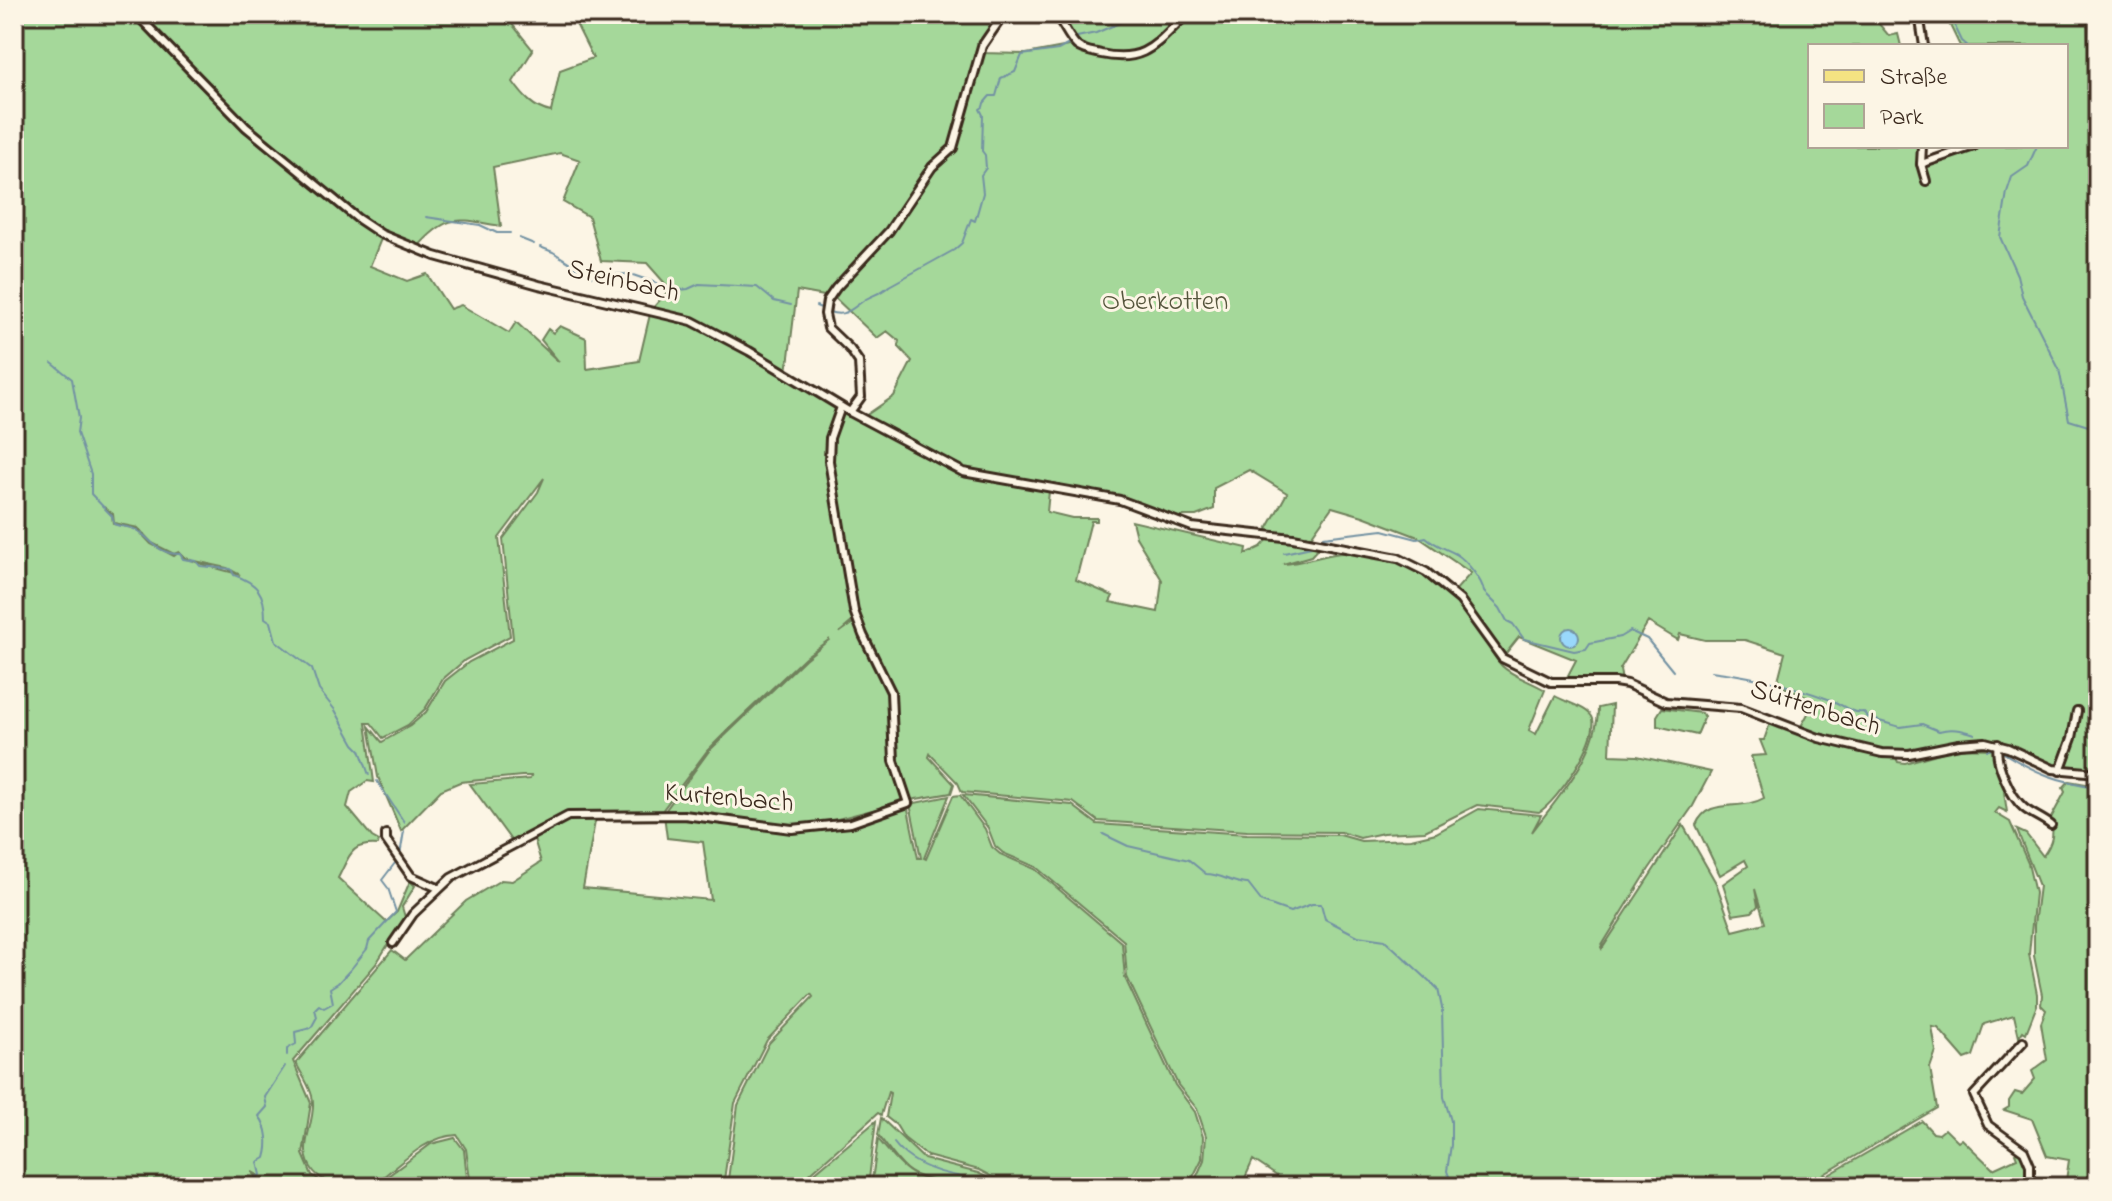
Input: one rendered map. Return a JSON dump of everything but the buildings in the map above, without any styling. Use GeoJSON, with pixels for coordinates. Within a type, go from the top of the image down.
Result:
{"type":"FeatureCollection","features":[{"type":"Feature","properties":{"kind":"main road"},"geometry":{"type":"LineString","coordinates":[[2096,14],[2098,45]]}},
{"type":"Feature","properties":{"kind":"street","name":"Steinbach"},"geometry":{"type":"LineString","coordinates":[[136,14],[246,127],[381,234],[425,254],[692,321],[768,362],[841,407],[963,472],[1125,502],[1178,523]]}},
{"type":"Feature","properties":{"kind":"street"},"geometry":{"type":"LineString","coordinates":[[850,412],[861,397],[860,369],[853,353],[830,331],[825,318],[826,305],[833,291],[889,231],[932,167],[953,148],[982,46],[1004,14]]}},
{"type":"Feature","properties":{"kind":"street"},"geometry":{"type":"LineString","coordinates":[[1055,14],[1075,44],[1082,49],[1122,57],[1143,54],[1187,14]]}},
{"type":"Feature","properties":{"kind":"street"},"geometry":{"type":"LineString","coordinates":[[1919,14],[1924,44]]}},
{"type":"Feature","properties":{"kind":"street"},"geometry":{"type":"LineString","coordinates":[[1922,148],[1921,164],[1926,181]]}},
{"type":"Feature","properties":{"kind":"street"},"geometry":{"type":"LineString","coordinates":[[1921,164],[1968,148]]}},
{"type":"Feature","properties":{"kind":"street","name":"Kurtenbach"},"geometry":{"type":"LineString","coordinates":[[393,943],[413,914],[451,878],[568,816],[684,815],[792,829],[851,823],[908,803],[894,761],[891,692],[854,611],[829,461],[830,438],[841,407]]}},
{"type":"Feature","properties":{"kind":"street","name":"Süttenbach"},"geometry":{"type":"LineString","coordinates":[[1178,523],[1293,538],[1384,554],[1409,562],[1432,577],[1468,609],[1502,658],[1551,682],[1615,682],[1627,684],[1666,702],[1745,708],[1799,732],[1882,753],[1909,754],[1970,742],[1998,744],[2060,771],[2098,773]]}},
{"type":"Feature","properties":{"kind":"street"},"geometry":{"type":"LineString","coordinates":[[2060,771],[2077,711]]}},
{"type":"Feature","properties":{"kind":"street"},"geometry":{"type":"LineString","coordinates":[[1998,744],[1996,753],[2013,793],[2023,807],[2051,825]]}},
{"type":"Feature","properties":{"kind":"street"},"geometry":{"type":"LineString","coordinates":[[386,834],[386,840],[411,876],[438,888]]}},
{"type":"Feature","properties":{"kind":"street"},"geometry":{"type":"LineString","coordinates":[[2023,1042],[1974,1095],[1988,1125],[2024,1151],[2030,1165],[2030,1187]]}},
{"type":"Feature","properties":{"kind":"green space","name":"Oberkotten"},"geometry":{"type":"Polygon","coordinates":[[[14,14],[132,14],[245,130],[381,239],[370,266],[407,281],[427,274],[450,309],[461,305],[509,333],[516,322],[559,362],[541,340],[548,329],[553,333],[560,326],[586,338],[587,369],[639,361],[651,310],[670,289],[647,263],[601,261],[589,217],[563,202],[580,160],[560,153],[493,167],[501,226],[454,221],[437,229],[416,249],[338,201],[302,173],[234,112],[138,14],[504,14],[533,50],[513,82],[529,101],[551,112],[560,70],[593,58],[571,14],[1007,14],[981,53],[1026,54],[1074,45],[1064,26],[1085,14],[1878,14],[1874,18],[1889,36],[1898,34],[1900,44],[1808,44],[1808,148],[1921,148],[1921,163],[1968,148],[2068,148],[2068,44],[1959,44],[1946,17],[1923,17],[1922,14],[2087,14],[2095,217],[2090,297],[2098,324],[2098,766],[2080,768],[2044,764],[1990,740],[1969,740],[1881,753],[1799,730],[1815,701],[1777,684],[1785,653],[1745,640],[1705,640],[1680,634],[1678,640],[1648,622],[1620,669],[1622,682],[1565,681],[1576,660],[1519,637],[1503,657],[1453,593],[1471,573],[1418,537],[1332,507],[1310,538],[1265,533],[1287,493],[1249,470],[1214,488],[1214,509],[1196,516],[1183,516],[1178,523],[1130,502],[970,473],[898,439],[907,448],[962,476],[1049,491],[1047,512],[1072,518],[1097,518],[1097,521],[1091,521],[1076,580],[1113,596],[1110,602],[1158,612],[1162,580],[1136,537],[1132,521],[1247,548],[1246,554],[1261,547],[1270,537],[1321,545],[1311,556],[1283,564],[1353,552],[1394,561],[1424,576],[1450,595],[1472,619],[1502,666],[1545,690],[1529,730],[1536,734],[1555,696],[1591,715],[1593,729],[1583,755],[1556,796],[1539,812],[1477,805],[1425,831],[1383,833],[1360,838],[1341,832],[1247,831],[1098,821],[1073,802],[962,792],[958,783],[930,754],[929,757],[954,784],[951,793],[910,800],[897,762],[894,695],[861,627],[848,576],[854,620],[839,633],[853,623],[857,626],[889,692],[891,765],[907,801],[826,822],[796,826],[665,811],[709,751],[830,639],[805,657],[707,751],[661,812],[568,814],[513,843],[470,784],[530,779],[531,776],[522,776],[460,782],[441,790],[401,831],[378,777],[369,726],[382,742],[410,726],[426,712],[445,681],[469,662],[513,639],[503,539],[538,492],[544,478],[499,538],[510,636],[465,660],[443,679],[425,709],[408,725],[383,738],[371,723],[366,723],[374,782],[367,781],[351,792],[347,807],[379,841],[378,845],[356,848],[338,878],[386,922],[397,912],[410,881],[415,886],[402,907],[405,917],[376,964],[293,1061],[311,1103],[303,1154],[312,1175],[330,1187],[257,1187],[258,1175],[252,1172],[256,1176],[255,1187],[14,1187],[14,372],[18,362],[14,324],[14,14]],[[797,291],[787,373],[739,346],[746,354],[862,418],[894,396],[912,361],[898,346],[899,341],[887,331],[877,338],[835,298],[797,291]],[[104,507],[112,515],[113,524],[137,529],[151,544],[174,556],[178,553],[183,556],[179,552],[174,554],[152,543],[138,528],[114,523],[113,514],[104,507]],[[191,560],[240,575],[227,568],[191,560]]]}},
{"type":"Feature","properties":{"kind":"green space"},"geometry":{"type":"Polygon","coordinates":[[[1612,705],[1610,755],[1637,756],[1711,772],[1693,806],[1649,869],[1602,949],[1683,825],[1716,883],[1733,931],[1765,923],[1755,889],[1758,906],[1752,912],[1733,915],[1723,884],[1748,866],[1745,860],[1720,875],[1696,825],[1701,816],[1716,807],[1764,798],[1751,756],[1766,755],[1760,740],[1764,740],[1770,723],[1845,749],[1896,758],[1898,762],[1905,763],[1957,748],[1994,749],[2006,782],[2007,812],[1999,808],[1995,813],[2010,822],[2028,863],[2035,893],[2029,954],[2037,1005],[2026,1033],[2023,1031],[2019,1037],[2014,1015],[1984,1024],[1973,1056],[1965,1059],[1938,1028],[1932,1027],[1936,1051],[1930,1068],[1937,1108],[1802,1187],[1301,1187],[1300,1183],[1289,1184],[1253,1160],[1241,1187],[1192,1187],[1204,1160],[1206,1136],[1197,1109],[1178,1085],[1127,977],[1124,941],[1036,867],[1003,853],[995,846],[988,828],[963,795],[1072,805],[1097,824],[1247,834],[1340,835],[1361,841],[1411,839],[1436,833],[1479,809],[1541,815],[1532,832],[1584,759],[1596,725],[1598,708],[1612,705]]]}},
{"type":"Feature","properties":{"kind":"green space"},"geometry":{"type":"Polygon","coordinates":[[[1662,708],[1705,716],[1697,735],[1657,726],[1657,716],[1662,708]]]}},
{"type":"Feature","properties":{"kind":"green space"},"geometry":{"type":"Polygon","coordinates":[[[2069,781],[2098,786],[2098,1187],[2065,1187],[2069,1160],[2047,1156],[2032,1119],[2004,1110],[2009,1107],[2015,1092],[2022,1094],[2035,1079],[2032,1071],[2047,1060],[2041,1023],[2046,1010],[2041,1005],[2042,995],[2034,956],[2039,886],[2017,830],[2026,834],[2043,856],[2052,838],[2051,818],[2069,781]]]}},
{"type":"Feature","properties":{"kind":"green space"},"geometry":{"type":"Polygon","coordinates":[[[960,795],[985,829],[992,847],[1000,854],[1035,869],[1122,943],[1125,978],[1175,1085],[1195,1112],[1203,1137],[1202,1159],[1188,1187],[1036,1187],[1002,1182],[979,1170],[927,1156],[904,1138],[886,1117],[888,1092],[881,1115],[878,1113],[795,1187],[727,1187],[738,1105],[769,1043],[813,997],[811,994],[767,1040],[735,1103],[723,1187],[471,1187],[466,1149],[457,1135],[423,1146],[374,1184],[364,1187],[332,1183],[314,1172],[306,1152],[312,1098],[296,1063],[392,950],[405,960],[466,901],[501,880],[512,881],[541,862],[534,839],[515,845],[562,819],[596,816],[583,888],[711,900],[703,842],[667,838],[664,815],[802,832],[843,826],[907,804],[918,858],[921,858],[910,804],[949,796],[926,859],[953,796],[960,795]]]}},
{"type":"Feature","properties":{"kind":"green space"},"geometry":{"type":"Polygon","coordinates":[[[881,1118],[924,1159],[1016,1187],[959,1185],[916,1175],[902,1165],[878,1135],[881,1118]]]}},
{"type":"Feature","properties":{"kind":"green space"},"geometry":{"type":"Polygon","coordinates":[[[876,1121],[868,1187],[798,1187],[870,1126],[876,1121]]]}},
{"type":"Feature","properties":{"kind":"green space"},"geometry":{"type":"Polygon","coordinates":[[[1922,1121],[1933,1133],[1939,1134],[1945,1129],[1958,1142],[1962,1139],[1993,1169],[2017,1158],[2015,1153],[2020,1151],[2030,1179],[2028,1187],[1808,1187],[1922,1121]]]}},
{"type":"Feature","properties":{"kind":"green space"},"geometry":{"type":"Polygon","coordinates":[[[455,1138],[464,1150],[468,1187],[373,1187],[431,1144],[455,1138]]]}},
{"type":"Feature","properties":{"kind":"green space"},"geometry":{"type":"Polygon","coordinates":[[[878,1139],[911,1173],[958,1187],[871,1187],[878,1139]]]}},
{"type":"Feature","properties":{"kind":"water"},"geometry":{"type":"Polygon","coordinates":[[[1570,628],[1579,637],[1570,646],[1561,637],[1570,628]]]}},
{"type":"Feature","properties":{"kind":"waterway"},"geometry":{"type":"LineString","coordinates":[[1105,14],[1113,26]]}},
{"type":"Feature","properties":{"kind":"waterway","name":"Steinbach"},"geometry":{"type":"LineString","coordinates":[[1077,37],[1096,33],[1140,14]]}},
{"type":"Feature","properties":{"kind":"waterway"},"geometry":{"type":"LineString","coordinates":[[1949,14],[1966,44]]}},
{"type":"Feature","properties":{"kind":"waterway","name":"Steinbach"},"geometry":{"type":"LineString","coordinates":[[829,312],[841,314],[849,311],[962,243],[971,219],[975,221],[983,193],[981,175],[986,168],[980,109],[990,96],[996,96],[1001,78],[1015,72],[1022,55],[1058,50],[1069,44]]}},
{"type":"Feature","properties":{"kind":"waterway"},"geometry":{"type":"LineString","coordinates":[[2036,148],[2028,166],[2012,177],[2000,237],[2017,275],[2022,296],[2059,369],[2069,420],[2098,429]]}},
{"type":"Feature","properties":{"kind":"waterway","name":"Steinbach"},"geometry":{"type":"LineString","coordinates":[[426,217],[480,225],[497,233],[510,233]]}},
{"type":"Feature","properties":{"kind":"waterway","name":"Steinbach"},"geometry":{"type":"LineString","coordinates":[[519,238],[534,244]]}},
{"type":"Feature","properties":{"kind":"waterway","name":"Steinbach"},"geometry":{"type":"LineString","coordinates":[[540,247],[591,276],[630,274],[673,291],[699,284],[757,287],[774,301],[791,305]]}},
{"type":"Feature","properties":{"kind":"waterway","name":"Steinbach"},"geometry":{"type":"LineString","coordinates":[[816,306],[821,308]]}},
{"type":"Feature","properties":{"kind":"waterway"},"geometry":{"type":"LineString","coordinates":[[52,363],[72,379],[79,418],[77,433],[91,474],[91,494],[112,516],[114,524],[134,529],[165,552],[180,554],[183,559],[196,561],[200,566],[231,569],[234,575],[254,586],[261,596],[265,618],[271,622],[276,641],[312,669],[319,690],[360,750],[369,775]]}},
{"type":"Feature","properties":{"kind":"waterway"},"geometry":{"type":"LineString","coordinates":[[1323,537],[1383,530],[1417,539],[1426,537],[1464,561],[1484,592],[1524,639],[1574,651],[1630,631],[1647,639],[1673,671]]}},
{"type":"Feature","properties":{"kind":"waterway"},"geometry":{"type":"LineString","coordinates":[[1284,553],[1316,546]]}},
{"type":"Feature","properties":{"kind":"waterway"},"geometry":{"type":"LineString","coordinates":[[1711,671],[1799,689],[1863,712],[1869,718],[1900,727],[1922,724],[1939,731],[1953,729],[1975,734]]}},
{"type":"Feature","properties":{"kind":"waterway"},"geometry":{"type":"LineString","coordinates":[[2002,752],[2048,776],[2098,787]]}},
{"type":"Feature","properties":{"kind":"waterway"},"geometry":{"type":"LineString","coordinates":[[377,781],[404,822]]}},
{"type":"Feature","properties":{"kind":"waterway"},"geometry":{"type":"LineString","coordinates":[[400,855],[404,831]]}},
{"type":"Feature","properties":{"kind":"waterway"},"geometry":{"type":"LineString","coordinates":[[1103,834],[1128,846],[1189,860],[1206,874],[1248,884],[1262,902],[1290,912],[1321,904],[1325,919],[1358,936],[1385,940],[1438,989],[1442,1008],[1444,1097],[1451,1121],[1447,1171],[1453,1187]]}},
{"type":"Feature","properties":{"kind":"waterway"},"geometry":{"type":"LineString","coordinates":[[287,1055],[287,1049],[296,1044],[295,1032],[311,1028],[317,1017],[315,1009],[319,1005],[324,1008],[333,1003],[330,988],[351,969],[367,949],[369,941],[396,912],[382,880],[395,863]]}},
{"type":"Feature","properties":{"kind":"waterway"},"geometry":{"type":"LineString","coordinates":[[256,1187],[255,1178],[261,1175],[258,1162],[265,1158],[267,1148],[266,1131],[259,1116],[267,1107],[265,1097],[285,1066]]}},
{"type":"Feature","properties":{"kind":"waterway"},"geometry":{"type":"LineString","coordinates":[[894,1143],[903,1153],[925,1166],[951,1175],[990,1182],[998,1187]]}}]}
